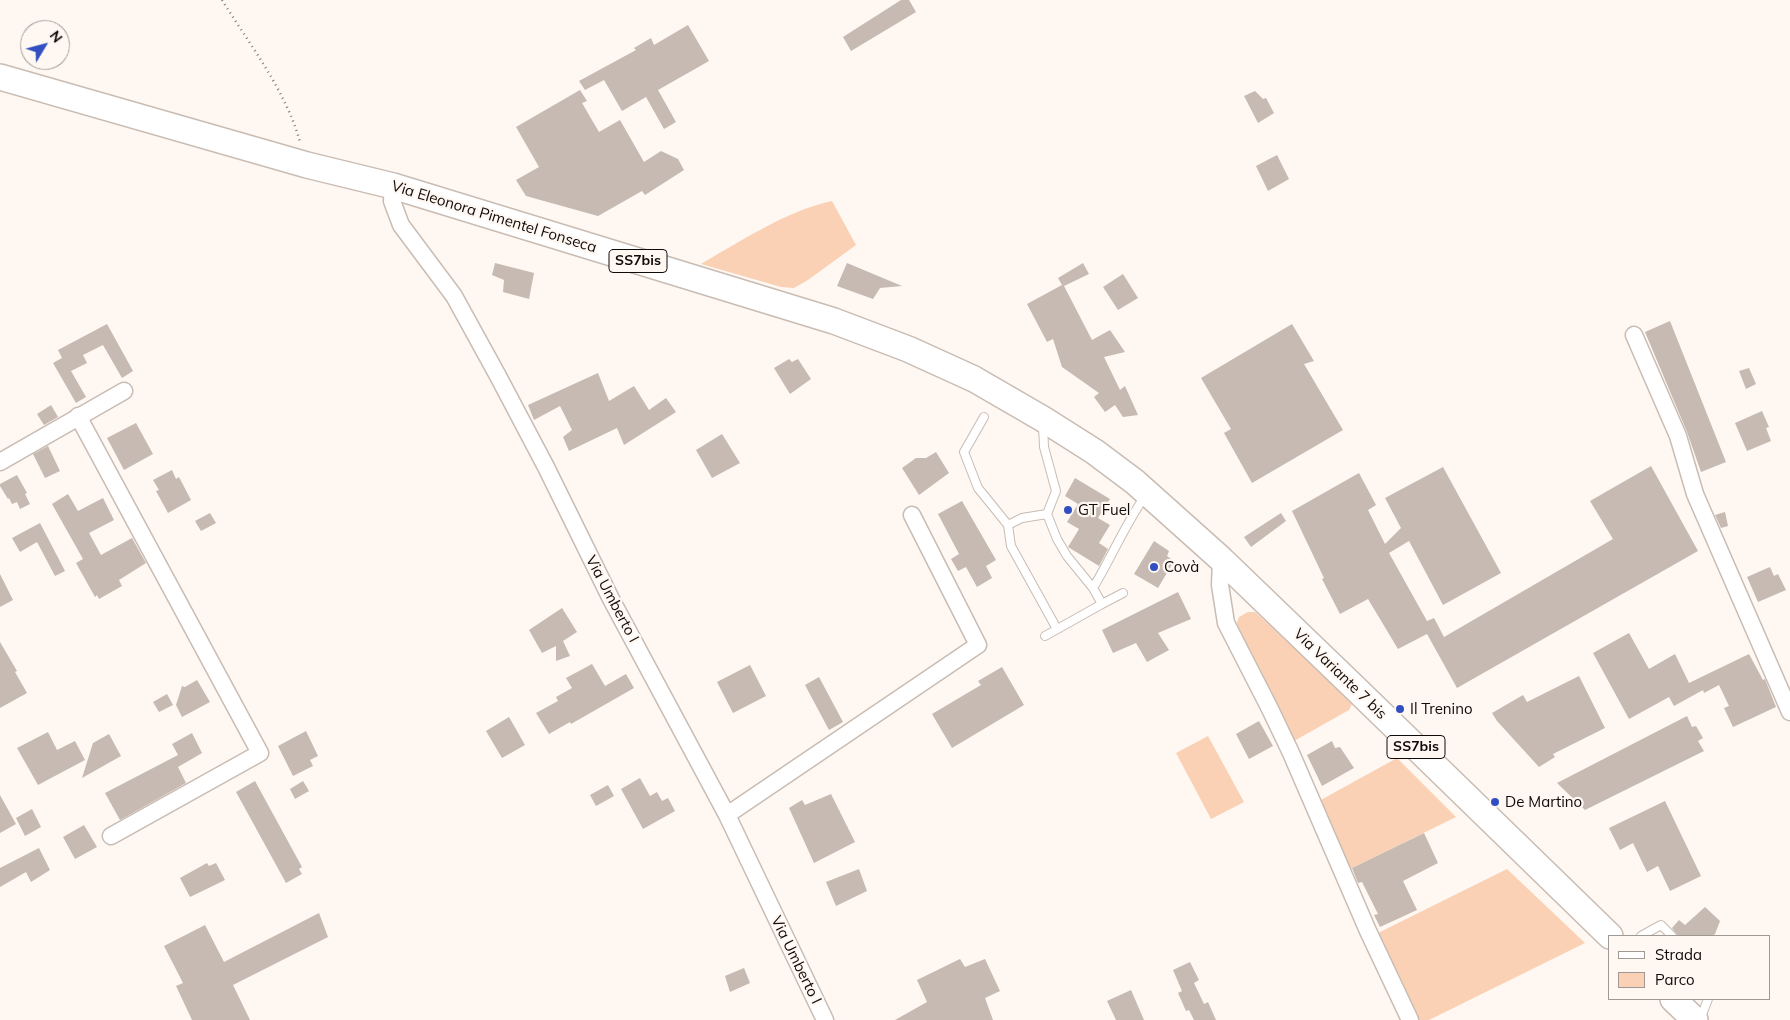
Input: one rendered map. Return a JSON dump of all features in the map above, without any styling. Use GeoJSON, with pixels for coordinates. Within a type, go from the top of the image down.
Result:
{"type":"FeatureCollection","features":[{"type":"Feature","properties":{"kind":"main road","name":"Via Eleonora Pimentel Fonseca"},"geometry":{"type":"LineString","coordinates":[[0,77],[307,166],[393,186],[834,321],[908,349],[974,379],[1095,452],[1135,482],[1221,560]]}},
{"type":"Feature","properties":{"kind":"main road","name":"Via Variante 7 bis"},"geometry":{"type":"LineString","coordinates":[[1221,560],[1609,935]]}},
{"type":"Feature","properties":{"kind":"main road"},"geometry":{"type":"LineString","coordinates":[[1674,1000],[1695,1020]]}},
{"type":"Feature","properties":{"kind":"street","name":"Via Umberto I"},"geometry":{"type":"LineString","coordinates":[[393,186],[392,201],[401,225],[454,296],[546,467],[611,599],[727,815],[825,1020]]}},
{"type":"Feature","properties":{"kind":"street"},"geometry":{"type":"LineString","coordinates":[[1634,336],[1678,436],[1695,494],[1790,712]]}},
{"type":"Feature","properties":{"kind":"street"},"geometry":{"type":"LineString","coordinates":[[0,462],[124,391]]}},
{"type":"Feature","properties":{"kind":"street"},"geometry":{"type":"LineString","coordinates":[[78,416],[260,753],[111,836]]}},
{"type":"Feature","properties":{"kind":"street"},"geometry":{"type":"LineString","coordinates":[[727,815],[978,646],[912,515]]}},
{"type":"Feature","properties":{"kind":"street"},"geometry":{"type":"LineString","coordinates":[[1221,560],[1220,585],[1226,623],[1279,727],[1368,931],[1410,1020]]}},
{"type":"Feature","properties":{"kind":"lane"},"geometry":{"type":"LineString","coordinates":[[984,416],[964,452],[978,488],[1008,524],[1011,546],[1058,628]]}},
{"type":"Feature","properties":{"kind":"lane"},"geometry":{"type":"LineString","coordinates":[[1043,419],[1044,447],[1056,491],[1047,514],[1057,539],[1067,556],[1093,588],[1102,604]]}},
{"type":"Feature","properties":{"kind":"lane"},"geometry":{"type":"LineString","coordinates":[[1093,588],[1109,561],[1132,514],[1147,493]]}},
{"type":"Feature","properties":{"kind":"lane"},"geometry":{"type":"LineString","coordinates":[[1008,524],[1022,518],[1047,514]]}},
{"type":"Feature","properties":{"kind":"lane"},"geometry":{"type":"LineString","coordinates":[[1045,636],[1123,593]]}},
{"type":"Feature","properties":{"kind":"lane"},"geometry":{"type":"LineString","coordinates":[[1643,935],[1661,925],[1671,935]]}},
{"type":"Feature","properties":{"kind":"lane"},"geometry":{"type":"LineString","coordinates":[[1700,1020],[1708,1000]]}},
{"type":"Feature","properties":{"kind":"path"},"geometry":{"type":"LineString","coordinates":[[222,0],[269,75],[295,122],[307,166]]}},
{"type":"Feature","properties":{"kind":"green space"},"geometry":{"type":"Polygon","coordinates":[[[832,201],[856,245],[794,288],[781,287],[701,264],[781,219],[815,205],[832,201]]]}},
{"type":"Feature","properties":{"kind":"green space"},"geometry":{"type":"Polygon","coordinates":[[[1248,612],[1255,612],[1350,701],[1352,704],[1349,710],[1294,741],[1235,627],[1239,617],[1248,612]]]}},
{"type":"Feature","properties":{"kind":"green space"},"geometry":{"type":"Polygon","coordinates":[[[1208,736],[1244,802],[1211,819],[1176,753],[1208,736]]]}},
{"type":"Feature","properties":{"kind":"green space"},"geometry":{"type":"Polygon","coordinates":[[[1397,758],[1456,817],[1348,870],[1319,801],[1397,758]]]}},
{"type":"Feature","properties":{"kind":"green space"},"geometry":{"type":"Polygon","coordinates":[[[1507,869],[1585,943],[1429,1020],[1417,1020],[1378,933],[1507,869]]]}},
{"type":"Feature","properties":{"kind":"building"},"geometry":{"type":"Polygon","coordinates":[[[901,0],[909,0],[916,12],[851,51],[843,37],[901,0]]]}},
{"type":"Feature","properties":{"kind":"building"},"geometry":{"type":"Polygon","coordinates":[[[688,25],[709,61],[658,90],[676,122],[664,129],[646,97],[622,111],[604,80],[585,90],[579,81],[636,50],[634,48],[651,38],[654,45],[688,25]]]}},
{"type":"Feature","properties":{"kind":"building"},"geometry":{"type":"Polygon","coordinates":[[[580,90],[587,101],[582,103],[599,132],[620,120],[644,162],[661,151],[678,159],[684,170],[645,195],[642,191],[598,216],[526,196],[516,180],[539,167],[516,127],[580,90]]]}},
{"type":"Feature","properties":{"kind":"building"},"geometry":{"type":"Polygon","coordinates":[[[1255,91],[1263,99],[1266,98],[1274,113],[1258,123],[1244,96],[1255,91]]]}},
{"type":"Feature","properties":{"kind":"building"},"geometry":{"type":"Polygon","coordinates":[[[1277,155],[1289,179],[1268,191],[1256,166],[1277,155]]]}},
{"type":"Feature","properties":{"kind":"building"},"geometry":{"type":"Polygon","coordinates":[[[495,263],[534,273],[529,299],[503,292],[504,280],[492,275],[495,263]]]}},
{"type":"Feature","properties":{"kind":"building"},"geometry":{"type":"Polygon","coordinates":[[[847,263],[902,286],[880,288],[873,299],[837,286],[847,263]]]}},
{"type":"Feature","properties":{"kind":"building"},"geometry":{"type":"Polygon","coordinates":[[[1083,263],[1089,274],[1064,286],[1092,340],[1110,330],[1125,352],[1104,357],[1120,390],[1125,386],[1138,415],[1123,417],[1115,405],[1105,412],[1094,397],[1099,393],[1062,367],[1053,339],[1047,342],[1027,304],[1062,285],[1058,278],[1083,263]]]}},
{"type":"Feature","properties":{"kind":"building"},"geometry":{"type":"Polygon","coordinates":[[[1123,274],[1138,298],[1118,310],[1103,287],[1123,274]]]}},
{"type":"Feature","properties":{"kind":"building"},"geometry":{"type":"Polygon","coordinates":[[[1670,321],[1726,462],[1701,472],[1687,432],[1645,332],[1670,321]]]}},
{"type":"Feature","properties":{"kind":"building"},"geometry":{"type":"Polygon","coordinates":[[[107,324],[133,371],[122,378],[103,345],[83,355],[87,363],[71,371],[86,397],[76,403],[53,363],[62,358],[58,350],[107,324]]]}},
{"type":"Feature","properties":{"kind":"building"},"geometry":{"type":"Polygon","coordinates":[[[1292,324],[1314,361],[1304,364],[1343,430],[1252,483],[1224,433],[1231,429],[1201,378],[1292,324]]]}},
{"type":"Feature","properties":{"kind":"building"},"geometry":{"type":"Polygon","coordinates":[[[789,359],[792,362],[798,359],[811,379],[790,394],[774,368],[789,359]]]}},
{"type":"Feature","properties":{"kind":"building"},"geometry":{"type":"Polygon","coordinates":[[[1749,368],[1756,384],[1746,389],[1739,371],[1749,368]]]}},
{"type":"Feature","properties":{"kind":"building"},"geometry":{"type":"Polygon","coordinates":[[[598,373],[609,401],[634,386],[649,410],[666,398],[676,412],[624,445],[617,428],[569,451],[563,437],[572,430],[560,406],[534,420],[528,405],[598,373]]]}},
{"type":"Feature","properties":{"kind":"building"},"geometry":{"type":"Polygon","coordinates":[[[51,405],[58,417],[44,425],[37,414],[51,405]]]}},
{"type":"Feature","properties":{"kind":"building"},"geometry":{"type":"Polygon","coordinates":[[[1762,411],[1769,427],[1766,428],[1771,441],[1747,451],[1735,423],[1762,411]]]}},
{"type":"Feature","properties":{"kind":"building"},"geometry":{"type":"Polygon","coordinates":[[[136,423],[153,454],[124,470],[107,438],[136,423]]]}},
{"type":"Feature","properties":{"kind":"building"},"geometry":{"type":"Polygon","coordinates":[[[722,434],[740,463],[712,478],[696,450],[722,434]]]}},
{"type":"Feature","properties":{"kind":"building"},"geometry":{"type":"Polygon","coordinates":[[[48,446],[60,471],[45,478],[33,454],[48,446]]]}},
{"type":"Feature","properties":{"kind":"building"},"geometry":{"type":"Polygon","coordinates":[[[936,452],[949,473],[919,495],[902,468],[916,458],[926,458],[936,452]]]}},
{"type":"Feature","properties":{"kind":"building"},"geometry":{"type":"Polygon","coordinates":[[[1651,466],[1698,551],[1457,688],[1427,634],[1398,649],[1368,599],[1340,614],[1322,579],[1324,578],[1292,511],[1359,473],[1376,505],[1368,510],[1385,544],[1401,528],[1385,498],[1443,467],[1501,573],[1443,605],[1409,541],[1389,553],[1427,621],[1434,618],[1444,637],[1613,539],[1590,501],[1651,466]]]}},
{"type":"Feature","properties":{"kind":"building"},"geometry":{"type":"Polygon","coordinates":[[[172,470],[176,479],[179,477],[191,500],[168,513],[156,491],[159,490],[153,480],[172,470]]]}},
{"type":"Feature","properties":{"kind":"building"},"geometry":{"type":"Polygon","coordinates":[[[17,475],[27,493],[25,494],[30,504],[20,509],[17,502],[12,504],[0,486],[0,484],[17,475]]]}},
{"type":"Feature","properties":{"kind":"building"},"geometry":{"type":"Polygon","coordinates":[[[1075,478],[1110,499],[1098,518],[1110,525],[1099,543],[1108,549],[1099,566],[1068,547],[1079,529],[1067,522],[1078,504],[1065,496],[1075,478]]]}},
{"type":"Feature","properties":{"kind":"building"},"geometry":{"type":"Polygon","coordinates":[[[68,494],[78,511],[103,498],[114,520],[89,533],[101,555],[132,538],[146,563],[119,580],[122,586],[99,599],[97,595],[95,597],[76,563],[83,559],[52,504],[68,494]]]}},
{"type":"Feature","properties":{"kind":"building"},"geometry":{"type":"Polygon","coordinates":[[[962,501],[996,560],[986,566],[992,578],[977,587],[966,567],[958,571],[951,559],[959,554],[938,514],[962,501]]]}},
{"type":"Feature","properties":{"kind":"building"},"geometry":{"type":"Polygon","coordinates":[[[1725,512],[1728,526],[1721,528],[1715,515],[1725,512]]]}},
{"type":"Feature","properties":{"kind":"building"},"geometry":{"type":"Polygon","coordinates":[[[210,513],[216,523],[201,531],[195,521],[210,513]]]}},
{"type":"Feature","properties":{"kind":"building"},"geometry":{"type":"Polygon","coordinates":[[[1281,513],[1286,521],[1251,547],[1244,537],[1281,513]]]}},
{"type":"Feature","properties":{"kind":"building"},"geometry":{"type":"Polygon","coordinates":[[[40,523],[65,571],[55,576],[37,542],[20,552],[12,538],[40,523]]]}},
{"type":"Feature","properties":{"kind":"building","name":"Covà"},"geometry":{"type":"Polygon","coordinates":[[[1154,541],[1169,551],[1167,556],[1174,561],[1158,588],[1134,574],[1154,541]]]}},
{"type":"Feature","properties":{"kind":"building"},"geometry":{"type":"Polygon","coordinates":[[[1770,567],[1774,576],[1778,574],[1786,590],[1758,602],[1747,577],[1770,567]]]}},
{"type":"Feature","properties":{"kind":"building"},"geometry":{"type":"Polygon","coordinates":[[[0,574],[13,600],[0,607],[0,574]]]}},
{"type":"Feature","properties":{"kind":"building"},"geometry":{"type":"Polygon","coordinates":[[[1178,592],[1191,619],[1158,633],[1169,650],[1147,662],[1136,643],[1113,653],[1102,630],[1178,592]]]}},
{"type":"Feature","properties":{"kind":"building"},"geometry":{"type":"Polygon","coordinates":[[[562,608],[577,632],[563,641],[570,656],[556,661],[556,646],[542,653],[529,630],[562,608]]]}},
{"type":"Feature","properties":{"kind":"building"},"geometry":{"type":"Polygon","coordinates":[[[1629,633],[1649,669],[1675,654],[1689,683],[1749,654],[1763,680],[1765,679],[1776,707],[1733,727],[1724,708],[1729,706],[1719,685],[1704,693],[1703,690],[1674,706],[1669,697],[1629,719],[1593,653],[1629,633]]]}},
{"type":"Feature","properties":{"kind":"building"},"geometry":{"type":"Polygon","coordinates":[[[0,642],[27,693],[0,708],[0,642]]]}},
{"type":"Feature","properties":{"kind":"building"},"geometry":{"type":"Polygon","coordinates":[[[592,664],[605,686],[626,674],[634,688],[571,724],[570,722],[549,734],[536,713],[558,701],[556,697],[572,688],[566,678],[592,664]]]}},
{"type":"Feature","properties":{"kind":"building"},"geometry":{"type":"Polygon","coordinates":[[[750,665],[766,696],[733,713],[717,682],[750,665]]]}},
{"type":"Feature","properties":{"kind":"building"},"geometry":{"type":"Polygon","coordinates":[[[1002,667],[1024,705],[952,748],[932,714],[981,685],[978,681],[1002,667]]]}},
{"type":"Feature","properties":{"kind":"building"},"geometry":{"type":"Polygon","coordinates":[[[1579,676],[1605,728],[1553,754],[1555,757],[1539,767],[1492,713],[1523,695],[1527,702],[1579,676]]]}},
{"type":"Feature","properties":{"kind":"building"},"geometry":{"type":"Polygon","coordinates":[[[819,677],[843,722],[829,730],[805,685],[819,677]]]}},
{"type":"Feature","properties":{"kind":"building"},"geometry":{"type":"Polygon","coordinates":[[[197,680],[210,702],[182,717],[176,705],[182,686],[185,687],[197,680]]]}},
{"type":"Feature","properties":{"kind":"building"},"geometry":{"type":"Polygon","coordinates":[[[167,694],[173,705],[159,712],[153,702],[167,694]]]}},
{"type":"Feature","properties":{"kind":"building"},"geometry":{"type":"Polygon","coordinates":[[[1687,716],[1692,727],[1696,726],[1703,738],[1698,741],[1704,751],[1585,810],[1557,783],[1687,716]]]}},
{"type":"Feature","properties":{"kind":"building"},"geometry":{"type":"Polygon","coordinates":[[[509,717],[525,745],[502,758],[486,731],[509,717]]]}},
{"type":"Feature","properties":{"kind":"building"},"geometry":{"type":"Polygon","coordinates":[[[1259,721],[1273,746],[1249,759],[1236,734],[1259,721]]]}},
{"type":"Feature","properties":{"kind":"building"},"geometry":{"type":"Polygon","coordinates":[[[306,731],[318,756],[310,760],[313,766],[293,776],[278,746],[306,731]]]}},
{"type":"Feature","properties":{"kind":"building"},"geometry":{"type":"Polygon","coordinates":[[[48,732],[57,750],[75,741],[85,760],[38,785],[17,748],[48,732]]]}},
{"type":"Feature","properties":{"kind":"building"},"geometry":{"type":"Polygon","coordinates":[[[192,733],[202,753],[178,767],[186,783],[120,820],[105,793],[178,755],[172,744],[192,733]]]}},
{"type":"Feature","properties":{"kind":"building"},"geometry":{"type":"Polygon","coordinates":[[[109,734],[121,756],[82,778],[93,743],[109,734]]]}},
{"type":"Feature","properties":{"kind":"building"},"geometry":{"type":"Polygon","coordinates":[[[1332,741],[1335,748],[1340,747],[1354,768],[1322,786],[1307,755],[1332,741]]]}},
{"type":"Feature","properties":{"kind":"building"},"geometry":{"type":"Polygon","coordinates":[[[640,778],[650,796],[657,792],[662,801],[668,798],[675,811],[643,829],[621,789],[640,778]]]}},
{"type":"Feature","properties":{"kind":"building"},"geometry":{"type":"Polygon","coordinates":[[[255,781],[302,867],[299,869],[302,874],[286,883],[236,792],[255,781]]]}},
{"type":"Feature","properties":{"kind":"building"},"geometry":{"type":"Polygon","coordinates":[[[303,781],[309,791],[295,799],[290,789],[303,781]]]}},
{"type":"Feature","properties":{"kind":"building"},"geometry":{"type":"Polygon","coordinates":[[[608,785],[614,796],[596,806],[590,795],[608,785]]]}},
{"type":"Feature","properties":{"kind":"building"},"geometry":{"type":"Polygon","coordinates":[[[831,794],[855,842],[814,863],[789,808],[802,800],[805,805],[831,794]]]}},
{"type":"Feature","properties":{"kind":"building"},"geometry":{"type":"Polygon","coordinates":[[[0,795],[16,824],[0,833],[0,795]]]}},
{"type":"Feature","properties":{"kind":"building"},"geometry":{"type":"Polygon","coordinates":[[[1665,801],[1701,876],[1670,891],[1658,866],[1647,872],[1633,843],[1620,850],[1609,828],[1665,801]]]}},
{"type":"Feature","properties":{"kind":"building"},"geometry":{"type":"Polygon","coordinates":[[[32,809],[41,827],[25,836],[16,818],[32,809]]]}},
{"type":"Feature","properties":{"kind":"building"},"geometry":{"type":"Polygon","coordinates":[[[84,825],[97,847],[75,859],[63,837],[84,825]]]}},
{"type":"Feature","properties":{"kind":"building"},"geometry":{"type":"Polygon","coordinates":[[[1424,833],[1438,863],[1403,881],[1417,910],[1380,927],[1374,915],[1378,914],[1362,882],[1358,883],[1352,868],[1424,833]]]}},
{"type":"Feature","properties":{"kind":"building"},"geometry":{"type":"Polygon","coordinates":[[[39,848],[50,870],[31,882],[26,872],[0,887],[0,868],[39,848]]]}},
{"type":"Feature","properties":{"kind":"building"},"geometry":{"type":"Polygon","coordinates":[[[207,863],[209,866],[216,863],[225,880],[190,897],[180,878],[207,863]]]}},
{"type":"Feature","properties":{"kind":"building"},"geometry":{"type":"Polygon","coordinates":[[[859,869],[867,891],[836,906],[826,882],[859,869]]]}},
{"type":"Feature","properties":{"kind":"building"},"geometry":{"type":"Polygon","coordinates":[[[1705,907],[1720,921],[1714,935],[1677,935],[1672,928],[1679,920],[1685,925],[1705,907]]]}},
{"type":"Feature","properties":{"kind":"building"},"geometry":{"type":"Polygon","coordinates":[[[319,913],[328,937],[233,985],[250,1020],[192,1020],[176,986],[183,983],[164,946],[205,925],[224,962],[319,913]]]}},
{"type":"Feature","properties":{"kind":"building"},"geometry":{"type":"Polygon","coordinates":[[[960,959],[965,967],[985,959],[1000,991],[985,998],[993,1020],[895,1020],[927,1002],[917,980],[960,959]]]}},
{"type":"Feature","properties":{"kind":"building"},"geometry":{"type":"Polygon","coordinates":[[[1190,962],[1199,980],[1194,983],[1204,1004],[1208,1002],[1216,1020],[1194,1020],[1189,1010],[1186,1011],[1178,993],[1182,991],[1173,970],[1190,962]]]}},
{"type":"Feature","properties":{"kind":"building"},"geometry":{"type":"Polygon","coordinates":[[[744,968],[750,983],[730,992],[725,976],[744,968]]]}},
{"type":"Feature","properties":{"kind":"building"},"geometry":{"type":"Polygon","coordinates":[[[1131,990],[1144,1020],[1116,1020],[1107,1001],[1131,990]]]}},
{"type":"Feature","properties":{"kind":"place","name":"GT Fuel"},"geometry":{"type":"Point","coordinates":[1068,510]}},
{"type":"Feature","properties":{"kind":"place","name":"Covà"},"geometry":{"type":"Point","coordinates":[1154,567]}},
{"type":"Feature","properties":{"kind":"place","name":"Il Trenino"},"geometry":{"type":"Point","coordinates":[1400,709]}},
{"type":"Feature","properties":{"kind":"place","name":"De Martino"},"geometry":{"type":"Point","coordinates":[1495,802]}}]}
